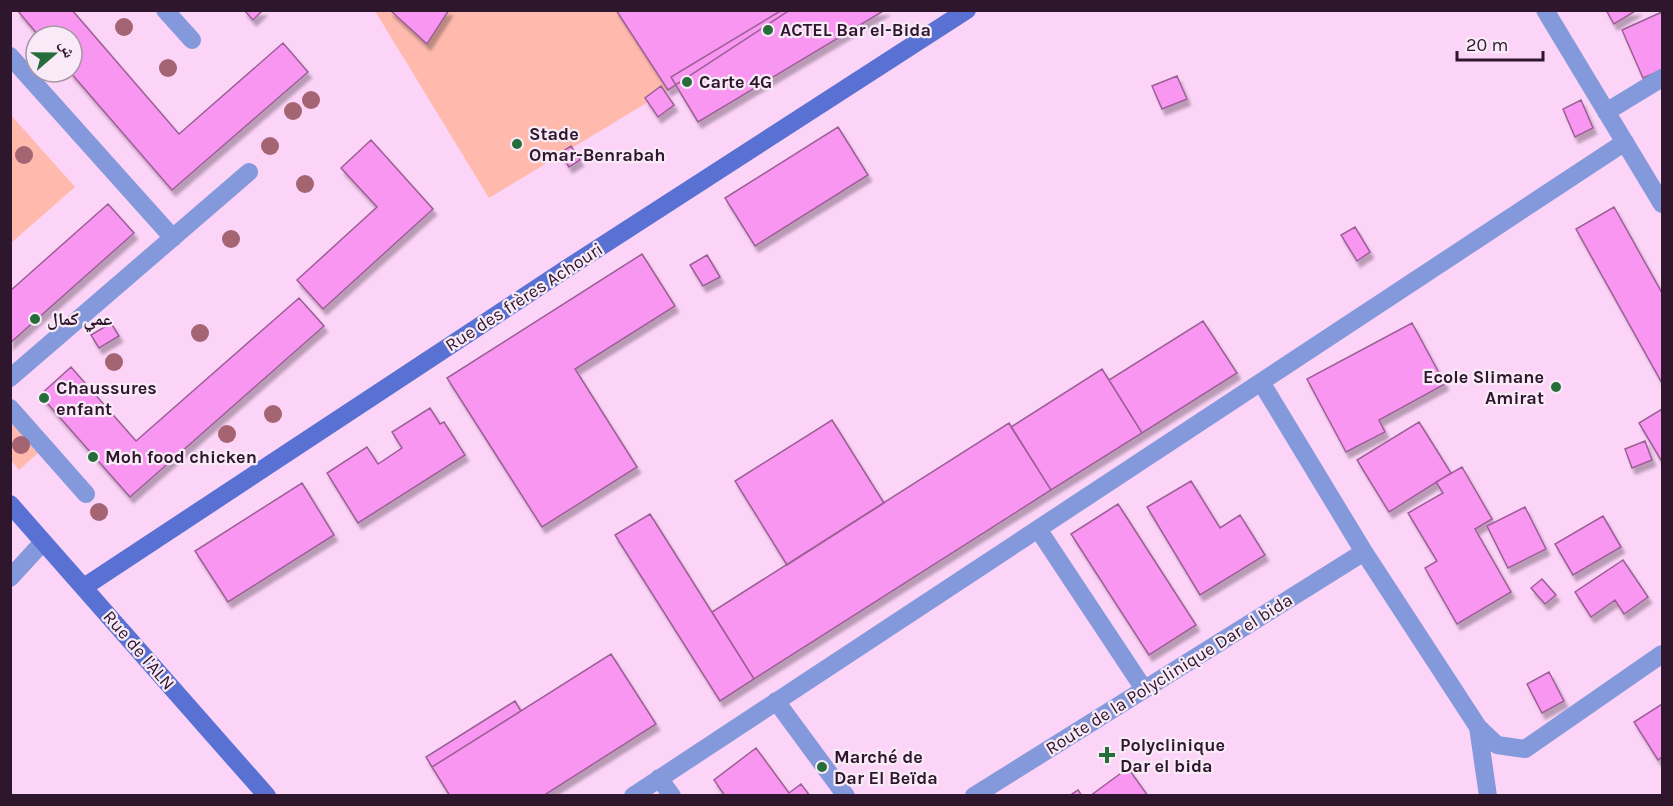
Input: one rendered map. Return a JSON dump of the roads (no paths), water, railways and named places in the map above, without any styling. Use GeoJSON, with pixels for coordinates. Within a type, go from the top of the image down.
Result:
{"type":"FeatureCollection","features":[{"type":"Feature","properties":{"kind":"street"},"geometry":{"type":"LineString","coordinates":[[165,10],[192,40]]}},
{"type":"Feature","properties":{"kind":"street","name":"Rue des frères Achouri"},"geometry":{"type":"LineString","coordinates":[[84,587],[566,269],[967,10]]}},
{"type":"Feature","properties":{"kind":"street"},"geometry":{"type":"LineString","coordinates":[[1545,10],[1662,204]]}},
{"type":"Feature","properties":{"kind":"street"},"geometry":{"type":"LineString","coordinates":[[10,56],[173,238]]}},
{"type":"Feature","properties":{"kind":"street"},"geometry":{"type":"LineString","coordinates":[[1606,112],[1662,78]]}},
{"type":"Feature","properties":{"kind":"street"},"geometry":{"type":"LineString","coordinates":[[633,795],[1625,142]]}},
{"type":"Feature","properties":{"kind":"street"},"geometry":{"type":"LineString","coordinates":[[10,378],[249,172]]}},
{"type":"Feature","properties":{"kind":"street"},"geometry":{"type":"LineString","coordinates":[[1261,382],[1364,552],[1478,727],[1497,746],[1525,749],[1662,654]]}},
{"type":"Feature","properties":{"kind":"street"},"geometry":{"type":"LineString","coordinates":[[10,408],[86,494]]}},
{"type":"Feature","properties":{"kind":"street","name":"Rue de l'ALN"},"geometry":{"type":"LineString","coordinates":[[10,504],[267,795]]}},
{"type":"Feature","properties":{"kind":"street"},"geometry":{"type":"LineString","coordinates":[[1038,529],[1144,690]]}},
{"type":"Feature","properties":{"kind":"street"},"geometry":{"type":"LineString","coordinates":[[10,578],[43,542]]}},
{"type":"Feature","properties":{"kind":"street","name":"Route de la Polyclinique Dar el bida"},"geometry":{"type":"LineString","coordinates":[[974,795],[1364,552]]}},
{"type":"Feature","properties":{"kind":"street"},"geometry":{"type":"LineString","coordinates":[[776,701],[846,795]]}},
{"type":"Feature","properties":{"kind":"street"},"geometry":{"type":"LineString","coordinates":[[1478,727],[1488,795]]}},
{"type":"Feature","properties":{"kind":"street"},"geometry":{"type":"LineString","coordinates":[[659,778],[672,795]]}},
{"type":"Feature","properties":{"kind":"place","name":"ACTEL Bar el-Bida"},"geometry":{"type":"Point","coordinates":[768,30]}},
{"type":"Feature","properties":{"kind":"place","name":"Carte 4G"},"geometry":{"type":"Point","coordinates":[687,82]}},
{"type":"Feature","properties":{"kind":"place","name":"Stade Omar-Benrabah"},"geometry":{"type":"Point","coordinates":[517,144]}},
{"type":"Feature","properties":{"kind":"place","name":"عمي كمال"},"geometry":{"type":"Point","coordinates":[35,319]}},
{"type":"Feature","properties":{"kind":"place","name":"Ecole Slimane Amirat"},"geometry":{"type":"Point","coordinates":[1556,387]}},
{"type":"Feature","properties":{"kind":"place","name":"Chaussures enfant"},"geometry":{"type":"Point","coordinates":[44,398]}},
{"type":"Feature","properties":{"kind":"place","name":"Moh food chicken"},"geometry":{"type":"Point","coordinates":[93,457]}},
{"type":"Feature","properties":{"kind":"place","name":"Polyclinique Dar el bida"},"geometry":{"type":"Point","coordinates":[1107,755]}},
{"type":"Feature","properties":{"kind":"place","name":"Marché de Dar El Beïda"},"geometry":{"type":"Point","coordinates":[822,767]}}]}
